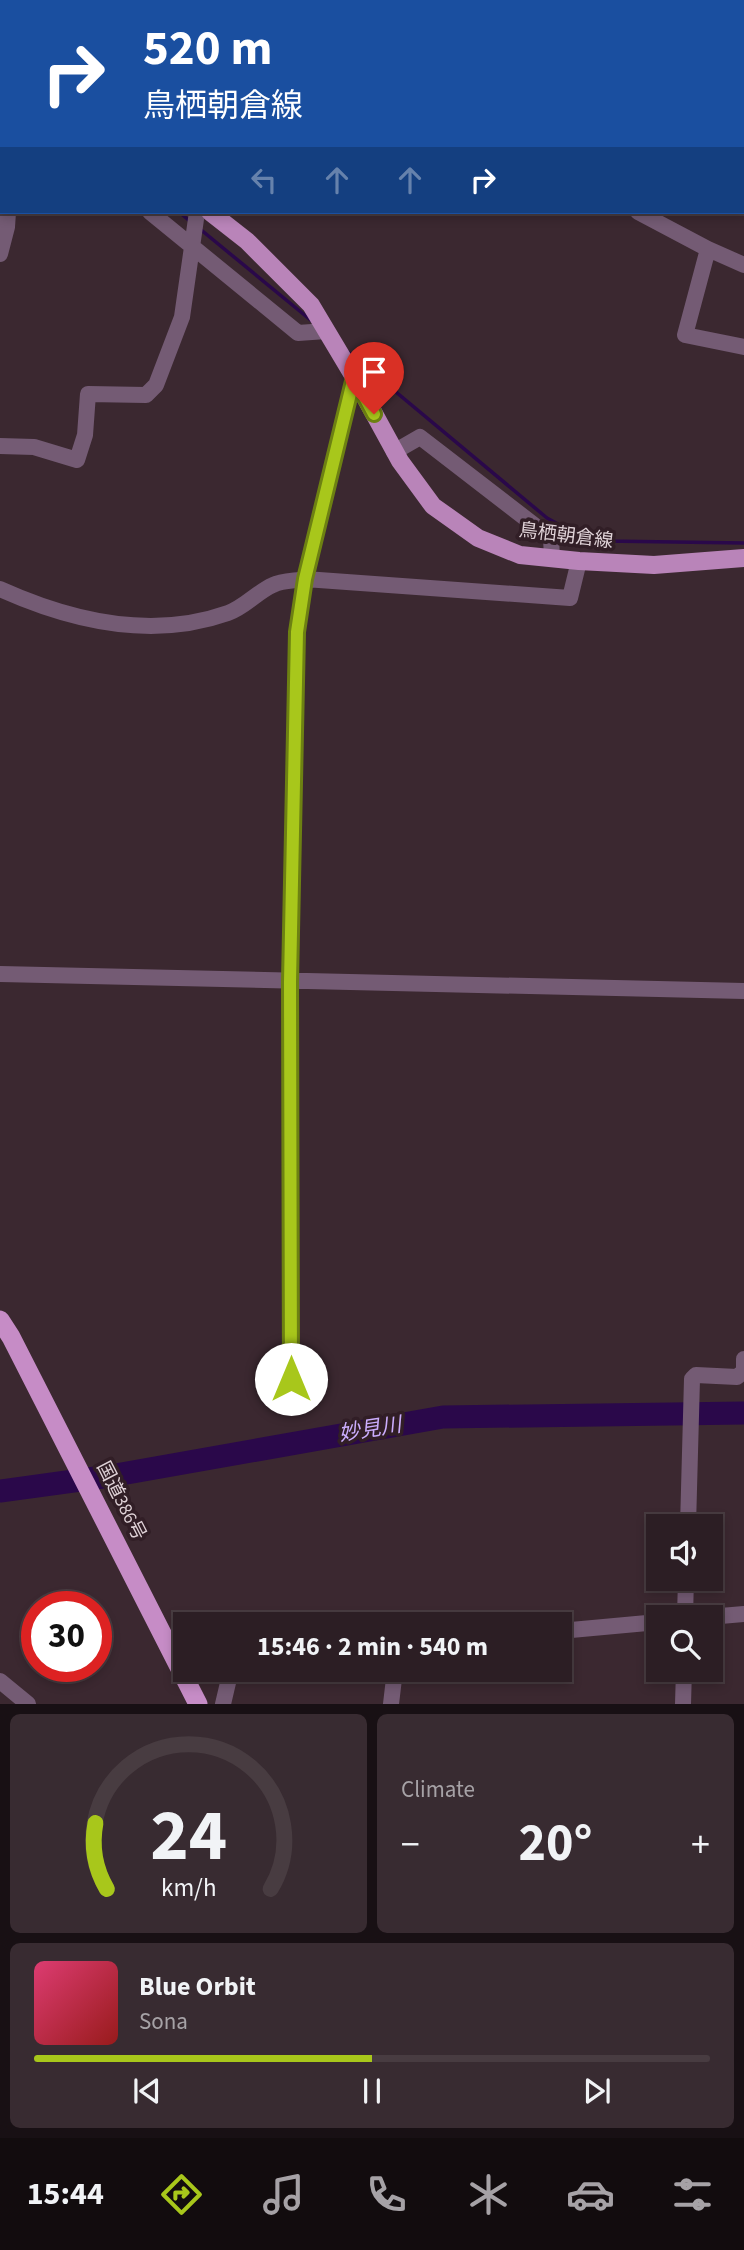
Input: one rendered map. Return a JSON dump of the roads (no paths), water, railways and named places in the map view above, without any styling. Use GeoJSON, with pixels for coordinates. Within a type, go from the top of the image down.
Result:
{"type":"FeatureCollection","features":[{"type":"Feature","properties":{"kind":"highway","name":"国道386号"},"geometry":{"type":"LineString","coordinates":[[0,1320],[106,1519],[198,1704]]}},
{"type":"Feature","properties":{"kind":"main road","name":"鳥栖朝倉線"},"geometry":{"type":"LineString","coordinates":[[205,214],[247,242],[311,305],[394,452],[433,506],[478,538],[520,555],[579,561],[654,565],[744,558]]}},
{"type":"Feature","properties":{"kind":"street"},"geometry":{"type":"LineString","coordinates":[[0,254],[8,214]]}},
{"type":"Feature","properties":{"kind":"street"},"geometry":{"type":"LineString","coordinates":[[153,214],[194,243],[298,333],[326,331]]}},
{"type":"Feature","properties":{"kind":"street"},"geometry":{"type":"LineString","coordinates":[[0,446],[34,447],[77,460],[85,435],[88,394],[146,395],[156,386],[182,317],[201,214]]}},
{"type":"Feature","properties":{"kind":"street"},"geometry":{"type":"LineString","coordinates":[[642,214],[744,265]]}},
{"type":"Feature","properties":{"kind":"street"},"geometry":{"type":"LineString","coordinates":[[708,249],[685,335],[744,347]]}},
{"type":"Feature","properties":{"kind":"street"},"geometry":{"type":"LineString","coordinates":[[291,1379],[290,982],[297,632],[305,579],[354,377]]}},
{"type":"Feature","properties":{"kind":"street"},"geometry":{"type":"LineString","coordinates":[[394,452],[420,437],[551,538],[552,558]]}},
{"type":"Feature","properties":{"kind":"street"},"geometry":{"type":"LineString","coordinates":[[0,589],[36,605],[69,615],[99,622],[149,626],[204,620],[233,611],[275,584],[305,579],[570,598],[579,561]]}},
{"type":"Feature","properties":{"kind":"street"},"geometry":{"type":"LineString","coordinates":[[0,974],[744,991]]}},
{"type":"Feature","properties":{"kind":"street"},"geometry":{"type":"LineString","coordinates":[[688,1514],[692,1379],[696,1375],[737,1377],[744,1371],[744,1359]]}},
{"type":"Feature","properties":{"kind":"street"},"geometry":{"type":"LineString","coordinates":[[723,1616],[744,1614]]}},
{"type":"Feature","properties":{"kind":"street"},"geometry":{"type":"LineString","coordinates":[[572,1630],[646,1623]]}},
{"type":"Feature","properties":{"kind":"street"},"geometry":{"type":"LineString","coordinates":[[0,1681],[28,1704]]}},
{"type":"Feature","properties":{"kind":"street"},"geometry":{"type":"LineString","coordinates":[[223,1704],[228,1682]]}},
{"type":"Feature","properties":{"kind":"street"},"geometry":{"type":"LineString","coordinates":[[391,1704],[393,1682]]}},
{"type":"Feature","properties":{"kind":"street"},"geometry":{"type":"LineString","coordinates":[[683,1704],[684,1682]]}},
{"type":"Feature","properties":{"kind":"waterway"},"geometry":{"type":"LineString","coordinates":[[181,214],[191,222]]}},
{"type":"Feature","properties":{"kind":"waterway"},"geometry":{"type":"LineString","coordinates":[[200,229],[313,322]]}},
{"type":"Feature","properties":{"kind":"waterway"},"geometry":{"type":"LineString","coordinates":[[348,352],[547,518],[574,533],[605,541],[744,543]]}},
{"type":"Feature","properties":{"kind":"waterway","name":"妙見川"},"geometry":{"type":"LineString","coordinates":[[0,1491],[110,1476],[443,1417],[744,1413]]}}]}
